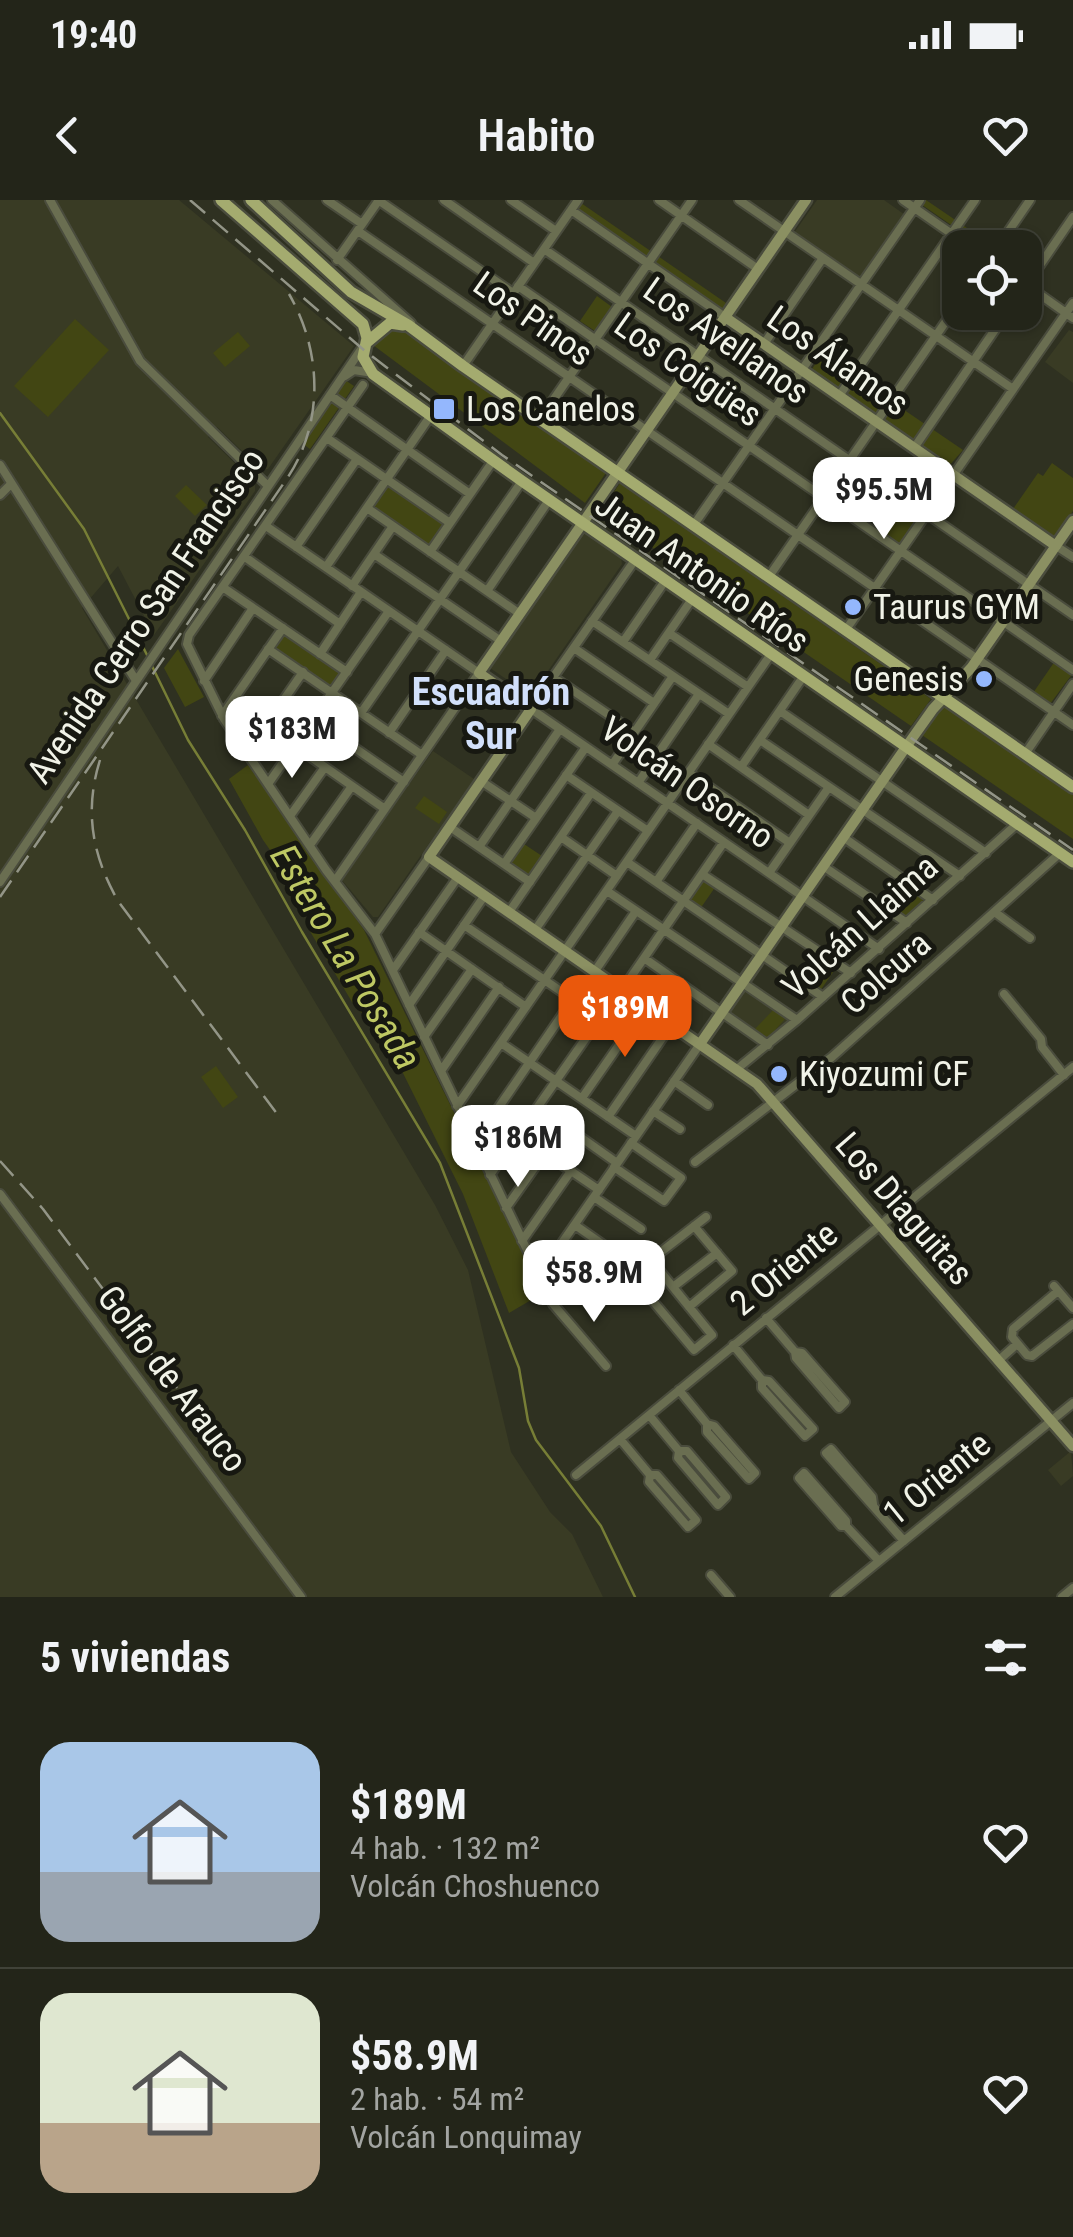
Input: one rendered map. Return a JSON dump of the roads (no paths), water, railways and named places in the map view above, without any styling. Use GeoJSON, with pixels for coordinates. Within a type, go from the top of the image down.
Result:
{"type":"FeatureCollection","features":[{"type":"Feature","properties":{"kind":"main road"},"geometry":{"type":"LineString","coordinates":[[221,200],[363,324],[364,362],[374,374]]}},
{"type":"Feature","properties":{"kind":"main road"},"geometry":{"type":"LineString","coordinates":[[252,200],[365,302],[420,334],[1073,787]]}},
{"type":"Feature","properties":{"kind":"main road"},"geometry":{"type":"LineString","coordinates":[[366,347],[382,328],[386,313]]}},
{"type":"Feature","properties":{"kind":"main road"},"geometry":{"type":"LineString","coordinates":[[382,328],[396,322],[420,334]]}},
{"type":"Feature","properties":{"kind":"main road","name":"Juan Antonio Ríos"},"geometry":{"type":"LineString","coordinates":[[374,374],[582,524],[1073,862]]}},
{"type":"Feature","properties":{"kind":"street"},"geometry":{"type":"LineString","coordinates":[[50,200],[140,361],[267,485]]}},
{"type":"Feature","properties":{"kind":"street"},"geometry":{"type":"LineString","coordinates":[[272,200],[420,334]]}},
{"type":"Feature","properties":{"kind":"street"},"geometry":{"type":"LineString","coordinates":[[283,211],[290,200]]}},
{"type":"Feature","properties":{"kind":"street","name":"Los Pinos"},"geometry":{"type":"LineString","coordinates":[[327,200],[492,324],[1073,725]]}},
{"type":"Feature","properties":{"kind":"street"},"geometry":{"type":"LineString","coordinates":[[337,260],[379,200]]}},
{"type":"Feature","properties":{"kind":"street","name":"Los Coigües"},"geometry":{"type":"LineString","coordinates":[[379,200],[595,340],[1073,670]]}},
{"type":"Feature","properties":{"kind":"street"},"geometry":{"type":"LineString","coordinates":[[444,200],[534,263]]}},
{"type":"Feature","properties":{"kind":"street"},"geometry":{"type":"LineString","coordinates":[[511,200],[556,232]]}},
{"type":"Feature","properties":{"kind":"street"},"geometry":{"type":"LineString","coordinates":[[463,366],[577,200]]}},
{"type":"Feature","properties":{"kind":"street"},"geometry":{"type":"LineString","coordinates":[[659,200],[758,269]]}},
{"type":"Feature","properties":{"kind":"street"},"geometry":{"type":"LineString","coordinates":[[540,420],[692,200]]}},
{"type":"Feature","properties":{"kind":"street"},"geometry":{"type":"LineString","coordinates":[[739,200],[1013,389]]}},
{"type":"Feature","properties":{"kind":"street"},"geometry":{"type":"LineString","coordinates":[[335,881],[806,200]]}},
{"type":"Feature","properties":{"kind":"street"},"geometry":{"type":"LineString","coordinates":[[903,200],[917,204],[947,230]]}},
{"type":"Feature","properties":{"kind":"street"},"geometry":{"type":"LineString","coordinates":[[955,230],[975,200]]}},
{"type":"Feature","properties":{"kind":"street"},"geometry":{"type":"LineString","coordinates":[[1009,230],[1030,200]]}},
{"type":"Feature","properties":{"kind":"street"},"geometry":{"type":"LineString","coordinates":[[693,526],[917,204]]}},
{"type":"Feature","properties":{"kind":"street","name":"Los Álamos"},"geometry":{"type":"LineString","coordinates":[[571,210],[1073,557]]}},
{"type":"Feature","properties":{"kind":"street"},"geometry":{"type":"LineString","coordinates":[[1042,262],[1073,218]]}},
{"type":"Feature","properties":{"kind":"street"},"geometry":{"type":"LineString","coordinates":[[839,396],[942,248]]}},
{"type":"Feature","properties":{"kind":"street","name":"Los Avellanos"},"geometry":{"type":"LineString","coordinates":[[544,249],[1073,615]]}},
{"type":"Feature","properties":{"kind":"street"},"geometry":{"type":"LineString","coordinates":[[764,344],[823,258]]}},
{"type":"Feature","properties":{"kind":"street"},"geometry":{"type":"LineString","coordinates":[[374,291],[386,313]]}},
{"type":"Feature","properties":{"kind":"street"},"geometry":{"type":"LineString","coordinates":[[1042,297],[1070,315]]}},
{"type":"Feature","properties":{"kind":"street"},"geometry":{"type":"LineString","coordinates":[[845,631],[1013,389],[1070,315],[1073,303]]}},
{"type":"Feature","properties":{"kind":"street"},"geometry":{"type":"LineString","coordinates":[[768,578],[942,327]]}},
{"type":"Feature","properties":{"kind":"street"},"geometry":{"type":"LineString","coordinates":[[914,448],[995,330]]}},
{"type":"Feature","properties":{"kind":"street","name":"Avenida Cerro San Francisco"},"geometry":{"type":"LineString","coordinates":[[0,882],[267,485],[366,347]]}},
{"type":"Feature","properties":{"kind":"street"},"geometry":{"type":"LineString","coordinates":[[338,382],[352,370],[374,374]]}},
{"type":"Feature","properties":{"kind":"street"},"geometry":{"type":"LineString","coordinates":[[363,385],[187,641],[222,716],[375,934],[555,1308],[606,1366]]}},
{"type":"Feature","properties":{"kind":"street"},"geometry":{"type":"LineString","coordinates":[[330,395],[470,494]]}},
{"type":"Feature","properties":{"kind":"street"},"geometry":{"type":"LineString","coordinates":[[326,568],[430,416]]}},
{"type":"Feature","properties":{"kind":"street"},"geometry":{"type":"LineString","coordinates":[[326,438],[450,523]]}},
{"type":"Feature","properties":{"kind":"street"},"geometry":{"type":"LineString","coordinates":[[296,547],[357,459]]}},
{"type":"Feature","properties":{"kind":"street"},"geometry":{"type":"LineString","coordinates":[[430,552],[493,461]]}},
{"type":"Feature","properties":{"kind":"street"},"geometry":{"type":"LineString","coordinates":[[0,466],[135,679]]}},
{"type":"Feature","properties":{"kind":"street"},"geometry":{"type":"LineString","coordinates":[[361,713],[522,482]]}},
{"type":"Feature","properties":{"kind":"street"},"geometry":{"type":"LineString","coordinates":[[0,495],[11,484]]}},
{"type":"Feature","properties":{"kind":"street"},"geometry":{"type":"LineString","coordinates":[[487,591],[549,500]]}},
{"type":"Feature","properties":{"kind":"street"},"geometry":{"type":"LineString","coordinates":[[367,508],[520,614]]}},
{"type":"Feature","properties":{"kind":"street"},"geometry":{"type":"LineString","coordinates":[[539,1276],[882,780],[924,721],[978,659],[1073,521]]}},
{"type":"Feature","properties":{"kind":"street","name":"Volcán Osorno"},"geometry":{"type":"LineString","coordinates":[[266,526],[878,948]]}},
{"type":"Feature","properties":{"kind":"street"},"geometry":{"type":"LineString","coordinates":[[352,586],[393,526]]}},
{"type":"Feature","properties":{"kind":"street"},"geometry":{"type":"LineString","coordinates":[[374,554],[500,642]]}},
{"type":"Feature","properties":{"kind":"street"},"geometry":{"type":"LineString","coordinates":[[244,558],[340,624]]}},
{"type":"Feature","properties":{"kind":"street"},"geometry":{"type":"LineString","coordinates":[[375,934],[635,560]]}},
{"type":"Feature","properties":{"kind":"street"},"geometry":{"type":"LineString","coordinates":[[623,642],[665,581]]}},
{"type":"Feature","properties":{"kind":"street"},"geometry":{"type":"LineString","coordinates":[[224,588],[346,672]]}},
{"type":"Feature","properties":{"kind":"street"},"geometry":{"type":"LineString","coordinates":[[320,654],[361,592]]}},
{"type":"Feature","properties":{"kind":"street"},"geometry":{"type":"LineString","coordinates":[[650,660],[692,600]]}},
{"type":"Feature","properties":{"kind":"street"},"geometry":{"type":"LineString","coordinates":[[204,681],[253,608]]}},
{"type":"Feature","properties":{"kind":"street"},"geometry":{"type":"LineString","coordinates":[[268,784],[389,611]]}},
{"type":"Feature","properties":{"kind":"street"},"geometry":{"type":"LineString","coordinates":[[592,621],[729,714]]}},
{"type":"Feature","properties":{"kind":"street"},"geometry":{"type":"LineString","coordinates":[[222,716],[282,628]]}},
{"type":"Feature","properties":{"kind":"street"},"geometry":{"type":"LineString","coordinates":[[669,633],[748,687]]}},
{"type":"Feature","properties":{"kind":"street"},"geometry":{"type":"LineString","coordinates":[[574,648],[654,704]]}},
{"type":"Feature","properties":{"kind":"street"},"geometry":{"type":"LineString","coordinates":[[268,649],[422,755]]}},
{"type":"Feature","properties":{"kind":"street"},"geometry":{"type":"LineString","coordinates":[[390,733],[446,650]]}},
{"type":"Feature","properties":{"kind":"street"},"geometry":{"type":"LineString","coordinates":[[458,1106],[771,654]]}},
{"type":"Feature","properties":{"kind":"street"},"geometry":{"type":"LineString","coordinates":[[247,753],[303,672]]}},
{"type":"Feature","properties":{"kind":"street"},"geometry":{"type":"LineString","coordinates":[[612,765],[673,676]]}},
{"type":"Feature","properties":{"kind":"street"},"geometry":{"type":"LineString","coordinates":[[741,767],[804,676]]}},
{"type":"Feature","properties":{"kind":"street"},"geometry":{"type":"LineString","coordinates":[[554,677],[634,732]]}},
{"type":"Feature","properties":{"kind":"street"},"geometry":{"type":"LineString","coordinates":[[1025,754],[1073,684]]}},
{"type":"Feature","properties":{"kind":"street"},"geometry":{"type":"LineString","coordinates":[[638,783],[700,694]]}},
{"type":"Feature","properties":{"kind":"street"},"geometry":{"type":"LineString","coordinates":[[780,711],[986,853]]}},
{"type":"Feature","properties":{"kind":"street"},"geometry":{"type":"LineString","coordinates":[[313,720],[404,782]]}},
{"type":"Feature","properties":{"kind":"street"},"geometry":{"type":"LineString","coordinates":[[479,846],[560,729]]}},
{"type":"Feature","properties":{"kind":"street"},"geometry":{"type":"LineString","coordinates":[[760,740],[960,876]]}},
{"type":"Feature","properties":{"kind":"street"},"geometry":{"type":"LineString","coordinates":[[708,744],[810,815]]}},
{"type":"Feature","properties":{"kind":"street"},"geometry":{"type":"LineString","coordinates":[[295,746],[385,809]]}},
{"type":"Feature","properties":{"kind":"street"},"geometry":{"type":"LineString","coordinates":[[504,864],[586,746]]}},
{"type":"Feature","properties":{"kind":"street"},"geometry":{"type":"LineString","coordinates":[[290,816],[324,767]]}},
{"type":"Feature","properties":{"kind":"street"},"geometry":{"type":"LineString","coordinates":[[689,772],[790,843]]}},
{"type":"Feature","properties":{"kind":"street"},"geometry":{"type":"LineString","coordinates":[[566,775],[648,832]]}},
{"type":"Feature","properties":{"kind":"street"},"geometry":{"type":"LineString","coordinates":[[482,781],[536,818]]}},
{"type":"Feature","properties":{"kind":"street"},"geometry":{"type":"LineString","coordinates":[[310,846],[352,786]]}},
{"type":"Feature","properties":{"kind":"street"},"geometry":{"type":"LineString","coordinates":[[769,873],[829,787]]}},
{"type":"Feature","properties":{"kind":"street"},"geometry":{"type":"LineString","coordinates":[[509,912],[591,792]]}},
{"type":"Feature","properties":{"kind":"street"},"geometry":{"type":"LineString","coordinates":[[535,930],[618,811]]}},
{"type":"Feature","properties":{"kind":"street"},"geometry":{"type":"LineString","coordinates":[[656,882],[697,823]]}},
{"type":"Feature","properties":{"kind":"street","name":"Volcán Llaima"},"geometry":{"type":"LineString","coordinates":[[737,1069],[1017,824]]}},
{"type":"Feature","properties":{"kind":"street"},"geometry":{"type":"LineString","coordinates":[[450,826],[530,882]]}},
{"type":"Feature","properties":{"kind":"street"},"geometry":{"type":"LineString","coordinates":[[561,837],[617,876]]}},
{"type":"Feature","properties":{"kind":"street"},"geometry":{"type":"LineString","coordinates":[[843,837],[933,900]]}},
{"type":"Feature","properties":{"kind":"street"},"geometry":{"type":"LineString","coordinates":[[622,990],[724,842]]}},
{"type":"Feature","properties":{"kind":"street","name":"Colcura"},"geometry":{"type":"LineString","coordinates":[[695,1162],[832,1057],[1060,853]]}},
{"type":"Feature","properties":{"kind":"street","name":"Los Diaguitas"},"geometry":{"type":"LineString","coordinates":[[429,857],[737,1069],[775,1102],[1073,1446]]}},
{"type":"Feature","properties":{"kind":"street"},"geometry":{"type":"LineString","coordinates":[[627,862],[823,997]]}},
{"type":"Feature","properties":{"kind":"street"},"geometry":{"type":"LineString","coordinates":[[823,866],[907,923]]}},
{"type":"Feature","properties":{"kind":"street"},"geometry":{"type":"LineString","coordinates":[[702,874],[850,973]]}},
{"type":"Feature","properties":{"kind":"street"},"geometry":{"type":"LineString","coordinates":[[392,970],[458,876]]}},
{"type":"Feature","properties":{"kind":"street"},"geometry":{"type":"LineString","coordinates":[[607,890],[797,1020]]}},
{"type":"Feature","properties":{"kind":"street"},"geometry":{"type":"LineString","coordinates":[[409,1005],[485,895]]}},
{"type":"Feature","properties":{"kind":"street"},"geometry":{"type":"LineString","coordinates":[[595,971],[636,911]]}},
{"type":"Feature","properties":{"kind":"street"},"geometry":{"type":"LineString","coordinates":[[996,913],[1030,938]]}},
{"type":"Feature","properties":{"kind":"street"},"geometry":{"type":"LineString","coordinates":[[464,925],[625,1035]]}},
{"type":"Feature","properties":{"kind":"street"},"geometry":{"type":"LineString","coordinates":[[419,932],[526,1007]]}},
{"type":"Feature","properties":{"kind":"street"},"geometry":{"type":"LineString","coordinates":[[644,958],[768,1045]]}},
{"type":"Feature","properties":{"kind":"street"},"geometry":{"type":"LineString","coordinates":[[424,1037],[472,969]]}},
{"type":"Feature","properties":{"kind":"street"},"geometry":{"type":"LineString","coordinates":[[441,1071],[499,987]]}},
{"type":"Feature","properties":{"kind":"street"},"geometry":{"type":"LineString","coordinates":[[1004,994],[1064,1075]]}},
{"type":"Feature","properties":{"kind":"street"},"geometry":{"type":"LineString","coordinates":[[474,1142],[573,1000]]}},
{"type":"Feature","properties":{"kind":"street"},"geometry":{"type":"LineString","coordinates":[[582,1098],[646,1006]]}},
{"type":"Feature","properties":{"kind":"street"},"geometry":{"type":"LineString","coordinates":[[490,1175],[600,1018]]}},
{"type":"Feature","properties":{"kind":"street"},"geometry":{"type":"LineString","coordinates":[[608,1117],[672,1024]]}},
{"type":"Feature","properties":{"kind":"street"},"geometry":{"type":"LineString","coordinates":[[501,1043],[608,1117],[681,1178],[664,1202],[538,1107]]}},
{"type":"Feature","properties":{"kind":"street","name":"2 Oriente"},"geometry":{"type":"LineString","coordinates":[[576,1475],[1073,1067]]}},
{"type":"Feature","properties":{"kind":"street"},"geometry":{"type":"LineString","coordinates":[[674,1082],[708,1104]]}},
{"type":"Feature","properties":{"kind":"street"},"geometry":{"type":"LineString","coordinates":[[654,1111],[680,1128]]}},
{"type":"Feature","properties":{"kind":"street"},"geometry":{"type":"LineString","coordinates":[[518,1135],[571,1170],[642,1229]]}},
{"type":"Feature","properties":{"kind":"street"},"geometry":{"type":"LineString","coordinates":[[506,1208],[545,1153]]}},
{"type":"Feature","properties":{"kind":"street"},"geometry":{"type":"LineString","coordinates":[[522,1241],[571,1170]]}},
{"type":"Feature","properties":{"kind":"street","name":"Golfo de Arauco"},"geometry":{"type":"LineString","coordinates":[[0,1194],[301,1597]]}},
{"type":"Feature","properties":{"kind":"street"},"geometry":{"type":"LineString","coordinates":[[621,1283],[706,1217]]}},
{"type":"Feature","properties":{"kind":"street"},"geometry":{"type":"LineString","coordinates":[[574,1225],[615,1252]]}},
{"type":"Feature","properties":{"kind":"street"},"geometry":{"type":"LineString","coordinates":[[689,1307],[732,1270],[694,1226]]}},
{"type":"Feature","properties":{"kind":"street"},"geometry":{"type":"LineString","coordinates":[[556,1252],[589,1274]]}},
{"type":"Feature","properties":{"kind":"street"},"geometry":{"type":"LineString","coordinates":[[673,1288],[717,1252]]}},
{"type":"Feature","properties":{"kind":"street"},"geometry":{"type":"LineString","coordinates":[[632,1275],[694,1350],[712,1334],[650,1260]]}},
{"type":"Feature","properties":{"kind":"street"},"geometry":{"type":"LineString","coordinates":[[1073,1308],[1056,1288],[1011,1330],[1012,1337],[1027,1355],[1034,1355],[1073,1324]]}},
{"type":"Feature","properties":{"kind":"street"},"geometry":{"type":"LineString","coordinates":[[766,1318],[838,1408],[845,1402],[802,1353],[795,1352]]}},
{"type":"Feature","properties":{"kind":"street"},"geometry":{"type":"LineString","coordinates":[[703,1342],[716,1359]]}},
{"type":"Feature","properties":{"kind":"street"},"geometry":{"type":"LineString","coordinates":[[998,1360],[1018,1344]]}},
{"type":"Feature","properties":{"kind":"street"},"geometry":{"type":"LineString","coordinates":[[733,1346],[762,1380],[762,1388],[806,1436],[812,1430],[769,1381],[762,1380]]}},
{"type":"Feature","properties":{"kind":"street"},"geometry":{"type":"LineString","coordinates":[[679,1390],[755,1473],[748,1479],[708,1432],[708,1424]]}},
{"type":"Feature","properties":{"kind":"street","name":"1 Oriente"},"geometry":{"type":"LineString","coordinates":[[835,1597],[1073,1403]]}},
{"type":"Feature","properties":{"kind":"street"},"geometry":{"type":"LineString","coordinates":[[649,1415],[678,1451],[678,1458],[718,1505],[726,1498],[686,1451],[678,1451]]}},
{"type":"Feature","properties":{"kind":"street"},"geometry":{"type":"LineString","coordinates":[[620,1439],[650,1476],[649,1482],[688,1527],[696,1520],[657,1475],[650,1476]]}},
{"type":"Feature","properties":{"kind":"street"},"geometry":{"type":"LineString","coordinates":[[873,1504],[872,1496],[831,1449],[826,1453],[904,1540]]}},
{"type":"Feature","properties":{"kind":"street"},"geometry":{"type":"LineString","coordinates":[[846,1526],[841,1526],[799,1478],[804,1473],[879,1561]]}},
{"type":"Feature","properties":{"kind":"street"},"geometry":{"type":"LineString","coordinates":[[711,1575],[730,1597]]}},
{"type":"Feature","properties":{"kind":"street"},"geometry":{"type":"LineString","coordinates":[[1062,1597],[1073,1588]]}},
{"type":"Feature","properties":{"kind":"waterway","name":"Estero La Posada"},"geometry":{"type":"LineString","coordinates":[[0,413],[84,529],[149,659]]}},
{"type":"Feature","properties":{"kind":"waterway","name":"Estero La Posada"},"geometry":{"type":"LineString","coordinates":[[152,666],[188,740],[440,1163],[519,1368],[528,1421],[536,1440],[601,1526],[635,1597]]}},
{"type":"Feature","properties":{"kind":"railway"},"geometry":{"type":"LineString","coordinates":[[190,200],[365,351],[502,455],[1073,850]]}},
{"type":"Feature","properties":{"kind":"railway"},"geometry":{"type":"LineString","coordinates":[[0,897],[300,456],[313,410],[313,362],[300,316],[289,294]]}},
{"type":"Feature","properties":{"kind":"railway"},"geometry":{"type":"LineString","coordinates":[[100,760],[92,797],[93,832],[109,884],[278,1115]]}},
{"type":"Feature","properties":{"kind":"railway"},"geometry":{"type":"LineString","coordinates":[[0,1161],[43,1209],[177,1388]]}},
{"type":"Feature","properties":{"kind":"place","name":"Los Canelos"},"geometry":{"type":"Point","coordinates":[444,409]}},
{"type":"Feature","properties":{"kind":"place","name":"Taurus GYM"},"geometry":{"type":"Point","coordinates":[853,607]}},
{"type":"Feature","properties":{"kind":"place","name":"Genesis"},"geometry":{"type":"Point","coordinates":[984,679]}},
{"type":"Feature","properties":{"kind":"place","name":"Kiyozumi CF"},"geometry":{"type":"Point","coordinates":[779,1074]}},
{"type":"Feature","properties":{"kind":"district","name":"Escuadrón Sur"},"geometry":{"type":"Point","coordinates":[491,714]}}]}
